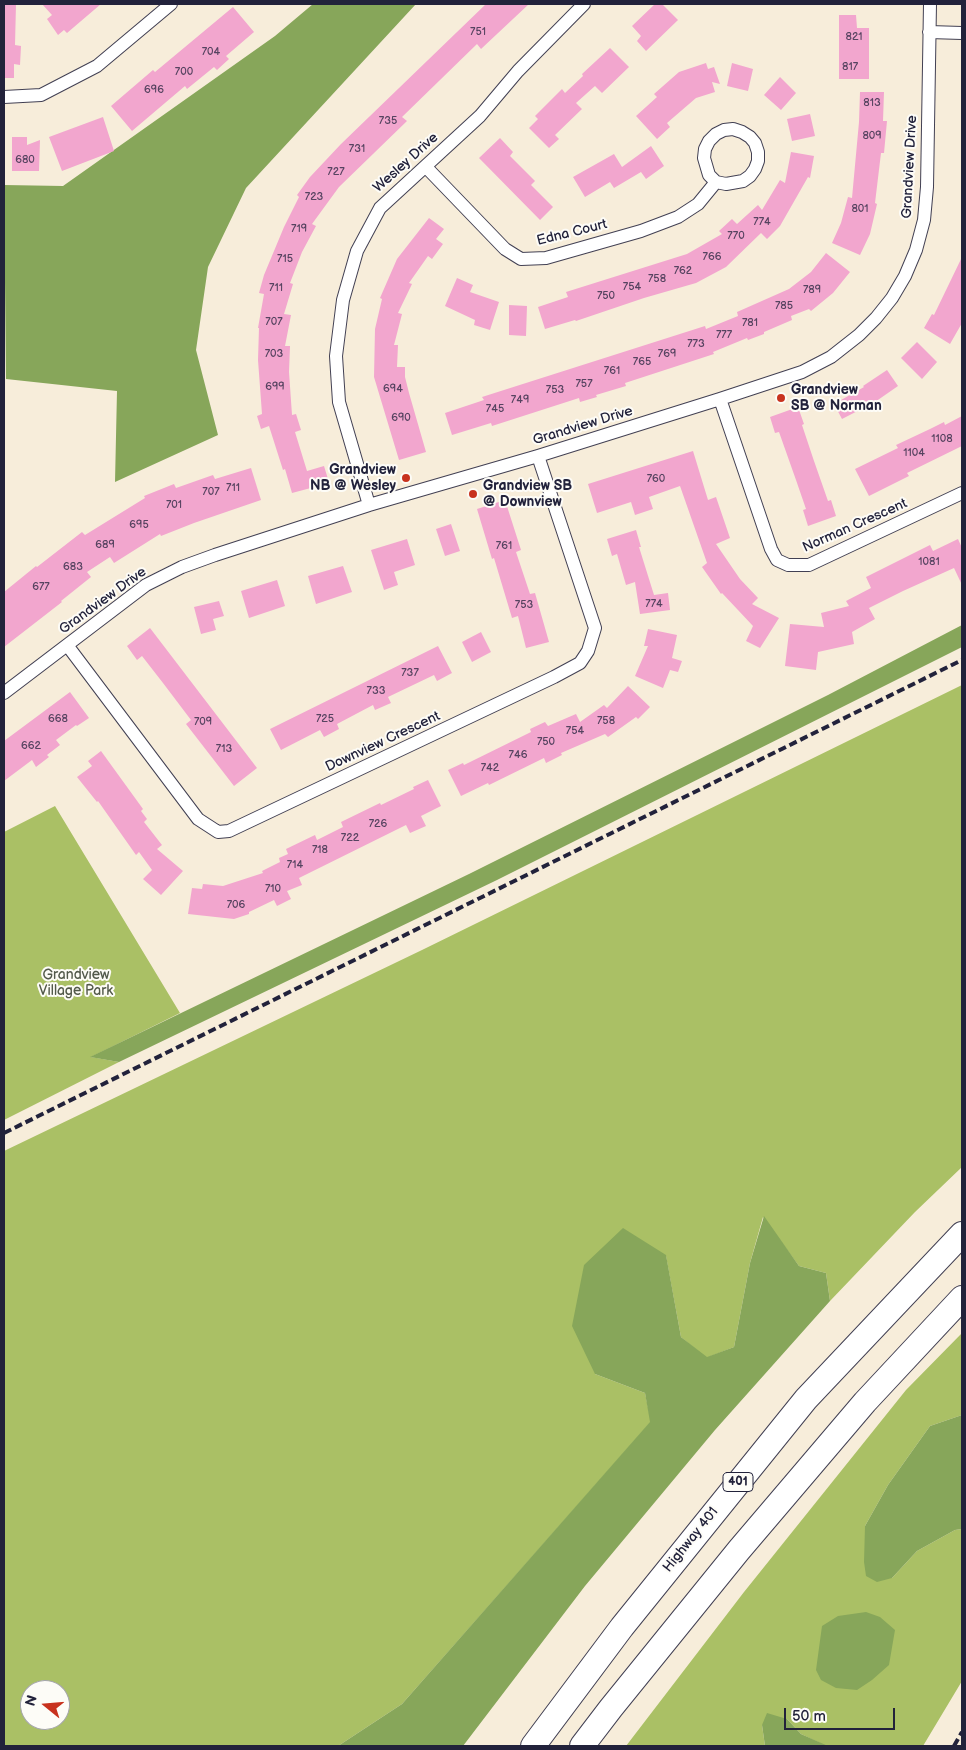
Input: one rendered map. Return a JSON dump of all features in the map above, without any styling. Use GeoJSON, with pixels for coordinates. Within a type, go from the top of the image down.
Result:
{"type":"FeatureCollection","features":[{"type":"Feature","properties":{"kind":"highway","name":"Highway 401"},"geometry":{"type":"LineString","coordinates":[[533,1746],[622,1626],[806,1399],[962,1234]]}},
{"type":"Feature","properties":{"kind":"highway"},"geometry":{"type":"LineString","coordinates":[[582,1746],[745,1543],[865,1402],[962,1298]]}},
{"type":"Feature","properties":{"kind":"street"},"geometry":{"type":"LineString","coordinates":[[4,97],[41,95],[97,66],[172,4]]}},
{"type":"Feature","properties":{"kind":"street","name":"Wesley Drive"},"geometry":{"type":"LineString","coordinates":[[369,505],[339,402],[336,356],[343,300],[357,251],[380,208],[480,116],[518,71],[584,4]]}},
{"type":"Feature","properties":{"kind":"street","name":"Grandview Drive"},"geometry":{"type":"LineString","coordinates":[[4,693],[146,585],[182,567],[369,505],[538,456],[720,399],[802,372],[831,357],[859,336],[876,318],[897,291],[916,250],[924,220],[927,187],[930,4]]}},
{"type":"Feature","properties":{"kind":"street"},"geometry":{"type":"LineString","coordinates":[[929,32],[962,33]]}},
{"type":"Feature","properties":{"kind":"street"},"geometry":{"type":"LineString","coordinates":[[733,129],[750,136],[758,152],[758,161],[750,176],[743,182],[726,184],[716,182],[709,175],[704,158],[709,140],[724,130],[733,129]]}},
{"type":"Feature","properties":{"kind":"street","name":"Edna Court"},"geometry":{"type":"LineString","coordinates":[[426,167],[505,249],[521,259],[546,258],[641,231],[678,217],[698,204],[716,182]]}},
{"type":"Feature","properties":{"kind":"street","name":"Norman Crescent"},"geometry":{"type":"LineString","coordinates":[[720,399],[771,549],[777,560],[788,565],[808,565],[962,494]]}},
{"type":"Feature","properties":{"kind":"street","name":"Downview Crescent"},"geometry":{"type":"LineString","coordinates":[[67,644],[198,818],[218,832],[229,831],[554,677],[580,662],[588,651],[595,628],[538,456]]}},
{"type":"Feature","properties":{"kind":"green space"},"geometry":{"type":"Polygon","coordinates":[[[313,4],[416,4],[246,188],[208,267],[196,350],[218,435],[115,482],[117,391],[6,379],[4,185],[63,186],[275,36],[313,4]]]}},
{"type":"Feature","properties":{"kind":"green space"},"geometry":{"type":"Polygon","coordinates":[[[962,625],[962,647],[497,880],[119,1062],[90,1057],[469,874],[828,695],[962,625]]]}},
{"type":"Feature","properties":{"kind":"green space"},"geometry":{"type":"Polygon","coordinates":[[[962,685],[962,1167],[915,1212],[830,1301],[826,1273],[799,1266],[763,1217],[750,1263],[734,1347],[706,1358],[681,1337],[666,1256],[623,1229],[595,1374],[645,1393],[651,1422],[402,1704],[338,1746],[4,1746],[4,1151],[422,950],[962,685]]]}},
{"type":"Feature","properties":{"kind":"green space","name":"Grandview Village Park"},"geometry":{"type":"Polygon","coordinates":[[[55,806],[180,1013],[91,1057],[119,1062],[4,1120],[4,832],[55,806]]]}},
{"type":"Feature","properties":{"kind":"green space"},"geometry":{"type":"Polygon","coordinates":[[[764,1216],[799,1266],[826,1273],[830,1301],[715,1430],[585,1586],[463,1746],[338,1746],[402,1704],[650,1422],[645,1393],[595,1374],[572,1326],[584,1265],[623,1228],[666,1255],[681,1337],[707,1357],[734,1347],[750,1263],[764,1216]]]}},
{"type":"Feature","properties":{"kind":"green space"},"geometry":{"type":"Polygon","coordinates":[[[962,1333],[962,1415],[930,1426],[888,1485],[865,1526],[892,1578],[917,1551],[955,1530],[962,1529],[962,1681],[923,1746],[818,1746],[820,1743],[801,1734],[787,1719],[762,1725],[765,1746],[626,1746],[744,1592],[906,1390],[962,1333]]]}},
{"type":"Feature","properties":{"kind":"green space"},"geometry":{"type":"Polygon","coordinates":[[[962,1415],[962,1529],[955,1530],[917,1551],[892,1578],[877,1582],[866,1576],[864,1562],[865,1526],[888,1485],[930,1426],[962,1415]]]}},
{"type":"Feature","properties":{"kind":"green space"},"geometry":{"type":"Polygon","coordinates":[[[866,1612],[880,1617],[895,1630],[889,1665],[857,1690],[836,1688],[821,1680],[816,1670],[822,1626],[838,1616],[866,1612]]]}},
{"type":"Feature","properties":{"kind":"green space"},"geometry":{"type":"Polygon","coordinates":[[[767,1713],[787,1719],[801,1734],[828,1746],[765,1746],[762,1725],[767,1713]]]}},
{"type":"Feature","properties":{"kind":"building"},"geometry":{"type":"Polygon","coordinates":[[[4,4],[16,4],[15,45],[21,46],[20,65],[14,64],[14,78],[4,78],[4,4]]]}},
{"type":"Feature","properties":{"kind":"building"},"geometry":{"type":"Polygon","coordinates":[[[42,4],[101,4],[67,33],[64,30],[58,35],[47,19],[52,15],[42,4]]]}},
{"type":"Feature","properties":{"kind":"building"},"geometry":{"type":"Polygon","coordinates":[[[486,4],[529,4],[481,49],[477,44],[402,117],[407,121],[339,187],[312,224],[316,226],[302,252],[290,283],[293,284],[284,314],[291,315],[285,346],[290,346],[289,372],[292,415],[296,414],[301,430],[295,432],[307,471],[324,466],[328,479],[321,481],[322,485],[292,493],[269,426],[261,429],[257,416],[262,414],[258,328],[264,294],[259,293],[264,275],[299,197],[297,195],[310,177],[341,144],[486,4]]]}},
{"type":"Feature","properties":{"kind":"building"},"geometry":{"type":"Polygon","coordinates":[[[655,4],[662,4],[678,20],[646,51],[637,41],[641,36],[632,26],[655,4]]]}},
{"type":"Feature","properties":{"kind":"building"},"geometry":{"type":"Polygon","coordinates":[[[233,7],[254,32],[226,56],[229,59],[217,70],[214,67],[187,89],[185,86],[132,131],[111,106],[233,7]]]}},
{"type":"Feature","properties":{"kind":"building"},"geometry":{"type":"Polygon","coordinates":[[[839,15],[856,15],[857,28],[869,28],[869,79],[839,79],[839,15]]]}},
{"type":"Feature","properties":{"kind":"building"},"geometry":{"type":"Polygon","coordinates":[[[610,48],[629,67],[602,93],[595,86],[576,103],[582,109],[555,135],[559,139],[549,148],[529,128],[538,119],[535,116],[562,89],[565,93],[610,48]]]}},
{"type":"Feature","properties":{"kind":"building"},"geometry":{"type":"Polygon","coordinates":[[[706,63],[708,69],[714,67],[720,84],[712,82],[715,92],[696,98],[667,123],[670,127],[657,139],[636,116],[657,97],[654,94],[679,72],[706,63]]]}},
{"type":"Feature","properties":{"kind":"building"},"geometry":{"type":"Polygon","coordinates":[[[732,63],[753,69],[748,91],[727,86],[732,63]]]}},
{"type":"Feature","properties":{"kind":"building"},"geometry":{"type":"Polygon","coordinates":[[[780,77],[796,93],[781,110],[764,95],[780,77]]]}},
{"type":"Feature","properties":{"kind":"building"},"geometry":{"type":"Polygon","coordinates":[[[860,92],[884,92],[883,121],[887,121],[884,153],[881,153],[875,203],[877,204],[870,234],[860,255],[832,243],[841,223],[848,197],[852,198],[860,92]]]}},
{"type":"Feature","properties":{"kind":"building"},"geometry":{"type":"Polygon","coordinates":[[[810,114],[815,136],[792,141],[787,119],[810,114]]]}},
{"type":"Feature","properties":{"kind":"building"},"geometry":{"type":"Polygon","coordinates":[[[103,117],[114,151],[62,171],[49,137],[103,117]]]}},
{"type":"Feature","properties":{"kind":"building"},"geometry":{"type":"Polygon","coordinates":[[[12,137],[27,137],[27,145],[40,140],[39,171],[12,171],[12,137]]]}},
{"type":"Feature","properties":{"kind":"building"},"geometry":{"type":"Polygon","coordinates":[[[500,138],[513,152],[510,156],[535,181],[531,185],[553,207],[540,220],[479,158],[500,138]]]}},
{"type":"Feature","properties":{"kind":"building"},"geometry":{"type":"Polygon","coordinates":[[[651,146],[664,166],[646,179],[641,172],[614,188],[610,182],[585,197],[573,177],[614,154],[622,167],[651,146]]]}},
{"type":"Feature","properties":{"kind":"building"},"geometry":{"type":"Polygon","coordinates":[[[791,152],[814,156],[810,178],[808,177],[780,226],[767,239],[761,233],[726,267],[696,283],[545,329],[538,307],[568,297],[566,292],[687,254],[722,234],[719,231],[732,219],[737,224],[758,205],[762,210],[780,180],[785,183],[791,152]]]}},
{"type":"Feature","properties":{"kind":"building"},"geometry":{"type":"Polygon","coordinates":[[[429,218],[444,229],[436,239],[443,244],[432,259],[428,256],[409,283],[412,284],[398,313],[402,314],[394,345],[398,345],[397,367],[405,367],[405,377],[426,452],[399,460],[374,377],[375,329],[382,299],[380,298],[397,259],[429,218]]]}},
{"type":"Feature","properties":{"kind":"building"},"geometry":{"type":"Polygon","coordinates":[[[826,253],[850,272],[833,293],[811,311],[809,309],[791,316],[792,320],[764,332],[764,334],[748,340],[747,338],[713,352],[714,354],[625,383],[626,386],[596,395],[597,397],[580,402],[579,398],[492,426],[491,423],[452,435],[445,413],[484,400],[482,397],[705,326],[706,329],[738,316],[737,312],[789,289],[811,272],[826,253]]]}},
{"type":"Feature","properties":{"kind":"building"},"geometry":{"type":"Polygon","coordinates":[[[962,257],[962,323],[950,344],[924,328],[932,314],[934,315],[962,257]]]}},
{"type":"Feature","properties":{"kind":"building"},"geometry":{"type":"Polygon","coordinates":[[[457,278],[473,285],[470,292],[499,302],[490,330],[474,325],[475,320],[445,306],[457,278]]]}},
{"type":"Feature","properties":{"kind":"building"},"geometry":{"type":"Polygon","coordinates":[[[509,305],[527,306],[526,336],[509,335],[509,305]]]}},
{"type":"Feature","properties":{"kind":"building"},"geometry":{"type":"Polygon","coordinates":[[[917,342],[937,362],[922,379],[901,358],[917,342]]]}},
{"type":"Feature","properties":{"kind":"building"},"geometry":{"type":"Polygon","coordinates":[[[887,370],[898,386],[875,402],[842,419],[834,404],[864,387],[887,370]]]}},
{"type":"Feature","properties":{"kind":"building"},"geometry":{"type":"Polygon","coordinates":[[[798,407],[814,461],[828,501],[831,500],[836,516],[808,526],[803,510],[806,509],[796,480],[779,432],[775,433],[770,417],[798,407]]]}},
{"type":"Feature","properties":{"kind":"building"},"geometry":{"type":"Polygon","coordinates":[[[962,416],[962,446],[907,473],[909,476],[869,496],[855,469],[898,448],[896,445],[944,422],[945,425],[962,416]]]}},
{"type":"Feature","properties":{"kind":"building"},"geometry":{"type":"Polygon","coordinates":[[[693,451],[708,500],[716,497],[730,538],[716,544],[740,579],[758,598],[752,604],[779,618],[760,648],[746,641],[753,626],[721,594],[702,567],[707,563],[680,486],[649,497],[653,509],[635,515],[631,502],[597,513],[588,484],[693,451]]]}},
{"type":"Feature","properties":{"kind":"building"},"geometry":{"type":"Polygon","coordinates":[[[251,468],[261,500],[161,536],[160,534],[114,563],[110,557],[87,572],[91,577],[4,647],[4,592],[82,532],[85,535],[145,498],[144,496],[174,484],[176,488],[213,475],[215,479],[251,468]]]}},
{"type":"Feature","properties":{"kind":"building"},"geometry":{"type":"Polygon","coordinates":[[[505,500],[521,550],[516,552],[530,594],[535,593],[549,642],[526,648],[518,616],[512,618],[477,509],[505,500]]]}},
{"type":"Feature","properties":{"kind":"building"},"geometry":{"type":"Polygon","coordinates":[[[451,524],[460,551],[445,556],[436,529],[451,524]]]}},
{"type":"Feature","properties":{"kind":"building"},"geometry":{"type":"Polygon","coordinates":[[[636,530],[641,547],[639,547],[654,595],[668,593],[670,610],[640,614],[635,582],[626,585],[617,554],[612,556],[607,539],[636,530]]]}},
{"type":"Feature","properties":{"kind":"building"},"geometry":{"type":"Polygon","coordinates":[[[407,539],[415,565],[394,572],[398,585],[384,590],[371,550],[407,539]]]}},
{"type":"Feature","properties":{"kind":"building"},"geometry":{"type":"Polygon","coordinates":[[[958,539],[962,548],[962,585],[954,568],[903,591],[869,608],[875,619],[852,632],[854,644],[818,652],[816,670],[785,666],[790,624],[824,627],[821,613],[849,606],[846,601],[871,588],[866,577],[930,545],[933,551],[958,539]]]}},
{"type":"Feature","properties":{"kind":"building"},"geometry":{"type":"Polygon","coordinates":[[[343,566],[352,592],[316,604],[308,576],[343,566]]]}},
{"type":"Feature","properties":{"kind":"building"},"geometry":{"type":"Polygon","coordinates":[[[277,580],[285,606],[249,618],[241,591],[277,580]]]}},
{"type":"Feature","properties":{"kind":"building"},"geometry":{"type":"Polygon","coordinates":[[[219,601],[224,616],[213,619],[216,630],[201,634],[194,607],[219,601]]]}},
{"type":"Feature","properties":{"kind":"building"},"geometry":{"type":"Polygon","coordinates":[[[150,628],[257,768],[234,786],[186,724],[191,720],[163,683],[142,656],[137,660],[127,646],[150,628]]]}},
{"type":"Feature","properties":{"kind":"building"},"geometry":{"type":"Polygon","coordinates":[[[648,629],[677,635],[672,658],[682,661],[678,672],[670,670],[663,688],[635,676],[648,646],[644,646],[648,629]]]}},
{"type":"Feature","properties":{"kind":"building"},"geometry":{"type":"Polygon","coordinates":[[[481,632],[491,652],[472,662],[462,642],[481,632]]]}},
{"type":"Feature","properties":{"kind":"building"},"geometry":{"type":"Polygon","coordinates":[[[438,646],[452,673],[437,681],[434,675],[388,697],[391,703],[375,710],[373,705],[337,724],[339,729],[324,737],[320,730],[281,750],[270,729],[438,646]]]}},
{"type":"Feature","properties":{"kind":"building"},"geometry":{"type":"Polygon","coordinates":[[[628,686],[650,707],[638,719],[636,717],[608,737],[605,734],[561,753],[562,755],[546,763],[544,758],[489,785],[488,783],[461,796],[448,770],[463,763],[464,765],[531,732],[530,729],[545,722],[548,726],[576,714],[580,722],[604,705],[607,708],[628,686]]]}},
{"type":"Feature","properties":{"kind":"building"},"geometry":{"type":"Polygon","coordinates":[[[70,692],[89,718],[56,740],[60,745],[36,767],[32,760],[4,781],[4,741],[70,692]]]}},
{"type":"Feature","properties":{"kind":"building"},"geometry":{"type":"Polygon","coordinates":[[[101,751],[143,809],[141,811],[147,819],[144,822],[162,845],[157,849],[183,871],[161,895],[143,879],[152,870],[139,852],[136,855],[98,801],[77,777],[92,766],[88,761],[101,751]]]}},
{"type":"Feature","properties":{"kind":"building"},"geometry":{"type":"Polygon","coordinates":[[[428,780],[441,806],[421,816],[426,826],[410,833],[406,825],[299,878],[302,885],[287,891],[291,899],[277,906],[274,900],[249,912],[249,914],[234,919],[188,914],[192,888],[202,889],[203,884],[223,886],[263,873],[262,871],[280,862],[279,858],[288,854],[286,849],[315,835],[317,840],[343,827],[341,822],[380,803],[381,805],[428,780]]]}},
{"type":"Feature","properties":{"kind":"railway"},"geometry":{"type":"LineString","coordinates":[[4,1133],[962,660]]}},
{"type":"Feature","properties":{"kind":"railway"},"geometry":{"type":"LineString","coordinates":[[954,1746],[962,1732]]}},
{"type":"Feature","properties":{"kind":"place","name":"Grandview SB @ Norman"},"geometry":{"type":"Point","coordinates":[781,398]}},
{"type":"Feature","properties":{"kind":"place","name":"Grandview NB @ Wesley"},"geometry":{"type":"Point","coordinates":[406,478]}},
{"type":"Feature","properties":{"kind":"place","name":"Grandview SB @ Downview"},"geometry":{"type":"Point","coordinates":[473,494]}}]}
